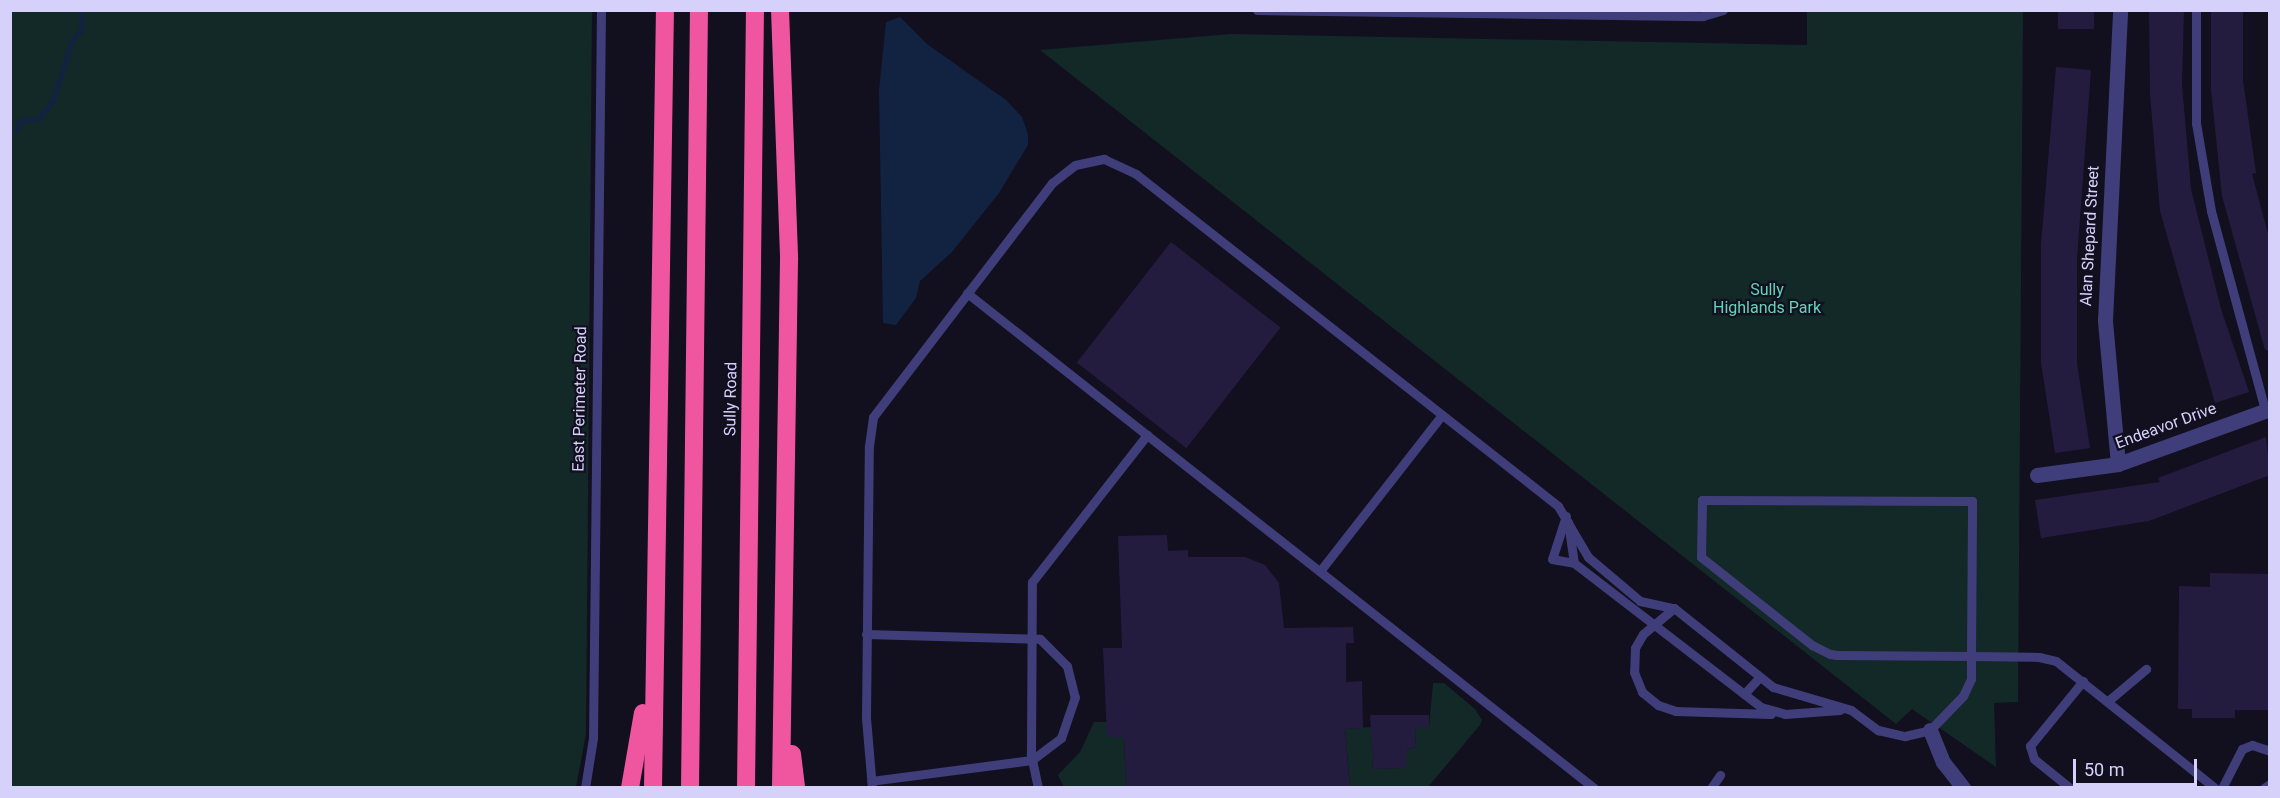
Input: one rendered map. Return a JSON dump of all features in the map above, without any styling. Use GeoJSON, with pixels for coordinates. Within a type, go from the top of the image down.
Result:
{"type":"FeatureCollection","features":[{"type":"Feature","properties":{"kind":"highway"},"geometry":{"type":"LineString","coordinates":[[653,788],[664,10]]}},
{"type":"Feature","properties":{"kind":"highway"},"geometry":{"type":"LineString","coordinates":[[690,788],[699,10]]}},
{"type":"Feature","properties":{"kind":"highway","name":"Sully Road"},"geometry":{"type":"LineString","coordinates":[[746,788],[755,10]]}},
{"type":"Feature","properties":{"kind":"highway"},"geometry":{"type":"LineString","coordinates":[[780,10],[789,260],[786,611],[781,788]]}},
{"type":"Feature","properties":{"kind":"highway"},"geometry":{"type":"LineString","coordinates":[[630,788],[641,737],[655,573]]}},
{"type":"Feature","properties":{"kind":"highway"},"geometry":{"type":"LineString","coordinates":[[786,611],[796,788]]}},
{"type":"Feature","properties":{"kind":"street","name":"Alan Shepard Street"},"geometry":{"type":"LineString","coordinates":[[2118,464],[2105,320],[2120,10]]}},
{"type":"Feature","properties":{"kind":"street","name":"Endeavor Drive"},"geometry":{"type":"LineString","coordinates":[[2037,475],[2118,464],[2267,410]]}},
{"type":"Feature","properties":{"kind":"street"},"geometry":{"type":"LineString","coordinates":[[1930,730],[1943,762],[1961,787]]}},
{"type":"Feature","properties":{"kind":"lane","name":"East Perimeter Road"},"geometry":{"type":"LineString","coordinates":[[585,788],[593,738],[601,10]]}},
{"type":"Feature","properties":{"kind":"lane"},"geometry":{"type":"LineString","coordinates":[[1257,10],[1691,16],[1723,10]]}},
{"type":"Feature","properties":{"kind":"lane"},"geometry":{"type":"LineString","coordinates":[[2196,10],[2196,123],[2209,200],[2267,410]]}},
{"type":"Feature","properties":{"kind":"lane"},"geometry":{"type":"LineString","coordinates":[[866,634],[1030,636],[1059,655],[1075,697],[1061,738],[1032,760],[871,784],[866,732],[866,634],[873,417],[967,292],[1060,175],[1085,162],[1112,161],[1136,174],[1566,514],[1588,557],[1641,601],[1674,608],[1760,676],[1795,696],[1851,710],[1892,735],[1930,730],[1963,696],[1971,679],[1971,656],[1972,501],[1702,500],[1701,557],[1812,645],[1836,655],[1971,656],[2049,658],[2083,681],[2215,788]]}},
{"type":"Feature","properties":{"kind":"lane"},"geometry":{"type":"LineString","coordinates":[[967,292],[1593,788]]}},
{"type":"Feature","properties":{"kind":"lane"},"geometry":{"type":"LineString","coordinates":[[1320,571],[1442,415]]}},
{"type":"Feature","properties":{"kind":"lane"},"geometry":{"type":"LineString","coordinates":[[1038,788],[1032,760],[1030,636],[1035,574],[1147,435]]}},
{"type":"Feature","properties":{"kind":"lane"},"geometry":{"type":"LineString","coordinates":[[1566,514],[1574,563]]}},
{"type":"Feature","properties":{"kind":"lane"},"geometry":{"type":"LineString","coordinates":[[1566,514],[1552,559],[1574,563],[1761,707],[1785,714]]}},
{"type":"Feature","properties":{"kind":"lane"},"geometry":{"type":"LineString","coordinates":[[1674,608],[1637,641],[1633,664],[1636,682],[1649,699],[1676,711],[1785,714],[1851,710]]}},
{"type":"Feature","properties":{"kind":"lane"},"geometry":{"type":"LineString","coordinates":[[2108,701],[2146,669]]}},
{"type":"Feature","properties":{"kind":"lane"},"geometry":{"type":"LineString","coordinates":[[1744,694],[1760,676]]}},
{"type":"Feature","properties":{"kind":"lane"},"geometry":{"type":"LineString","coordinates":[[2070,788],[2034,759],[2030,746],[2083,681]]}},
{"type":"Feature","properties":{"kind":"lane"},"geometry":{"type":"LineString","coordinates":[[2222,788],[2242,749],[2252,746],[2270,751]]}},
{"type":"Feature","properties":{"kind":"lane"},"geometry":{"type":"LineString","coordinates":[[1711,788],[1720,776]]}},
{"type":"Feature","properties":{"kind":"lane"},"geometry":{"type":"LineString","coordinates":[[2264,788],[2270,784]]}},
{"type":"Feature","properties":{"kind":"green space"},"geometry":{"type":"Polygon","coordinates":[[[10,11],[592,11],[586,734],[576,787],[11,787],[10,11]]]}},
{"type":"Feature","properties":{"kind":"green space","name":"Sully Highlands Park"},"geometry":{"type":"Polygon","coordinates":[[[1807,11],[2023,11],[2018,702],[1994,703],[1996,767],[1912,709],[1896,724],[1040,50],[1231,34],[1807,45],[1807,11]]]}},
{"type":"Feature","properties":{"kind":"green space"},"geometry":{"type":"Polygon","coordinates":[[[1433,683],[1444,683],[1475,709],[1482,720],[1480,725],[1428,787],[1350,787],[1345,729],[1371,727],[1373,769],[1404,768],[1408,749],[1416,747],[1415,728],[1429,727],[1433,683]]]}},
{"type":"Feature","properties":{"kind":"green space"},"geometry":{"type":"Polygon","coordinates":[[[1094,722],[1107,722],[1107,737],[1124,737],[1126,787],[1064,787],[1058,775],[1080,752],[1094,722]]]}},
{"type":"Feature","properties":{"kind":"water"},"geometry":{"type":"Polygon","coordinates":[[[900,17],[927,44],[1006,100],[1022,117],[1028,134],[1028,145],[999,193],[952,252],[920,281],[916,298],[896,325],[883,323],[879,90],[886,22],[900,17]]]}},
{"type":"Feature","properties":{"kind":"building"},"geometry":{"type":"Polygon","coordinates":[[[2058,10],[2094,10],[2094,29],[2058,29],[2058,10]]]}},
{"type":"Feature","properties":{"kind":"building"},"geometry":{"type":"Polygon","coordinates":[[[2149,10],[2184,10],[2182,84],[2191,189],[2221,309],[2249,392],[2215,403],[2160,211],[2150,94],[2149,10]]]}},
{"type":"Feature","properties":{"kind":"building"},"geometry":{"type":"Polygon","coordinates":[[[2211,10],[2243,10],[2243,80],[2256,173],[2252,174],[2270,241],[2270,350],[2265,350],[2222,196],[2211,89],[2211,10]]]}},
{"type":"Feature","properties":{"kind":"building"},"geometry":{"type":"Polygon","coordinates":[[[2056,67],[2091,70],[2077,259],[2077,363],[2090,448],[2055,453],[2041,363],[2041,244],[2056,67]]]}},
{"type":"Feature","properties":{"kind":"building"},"geometry":{"type":"Polygon","coordinates":[[[1171,242],[1281,328],[1186,448],[1077,363],[1171,242]]]}},
{"type":"Feature","properties":{"kind":"building"},"geometry":{"type":"Polygon","coordinates":[[[2266,437],[2270,475],[2149,521],[2041,538],[2035,500],[2160,482],[2158,478],[2266,437]]]}},
{"type":"Feature","properties":{"kind":"building"},"geometry":{"type":"Polygon","coordinates":[[[1167,535],[1168,551],[1188,550],[1188,557],[1245,557],[1265,565],[1279,583],[1284,628],[1353,627],[1354,643],[1346,643],[1346,682],[1362,681],[1363,728],[1345,729],[1350,788],[1126,788],[1124,737],[1107,737],[1103,648],[1122,648],[1118,536],[1167,535]]]}},
{"type":"Feature","properties":{"kind":"building"},"geometry":{"type":"Polygon","coordinates":[[[2210,573],[2270,574],[2270,710],[2235,710],[2235,718],[2192,718],[2192,709],[2178,709],[2179,586],[2210,587],[2210,573]]]}},
{"type":"Feature","properties":{"kind":"building"},"geometry":{"type":"Polygon","coordinates":[[[1370,715],[1429,715],[1429,728],[1415,728],[1416,747],[1408,749],[1405,768],[1373,769],[1370,715]]]}},
{"type":"Feature","properties":{"kind":"waterway"},"geometry":{"type":"LineString","coordinates":[[17,130],[20,121],[39,118],[53,100],[72,40],[81,30],[81,10]]}}]}
